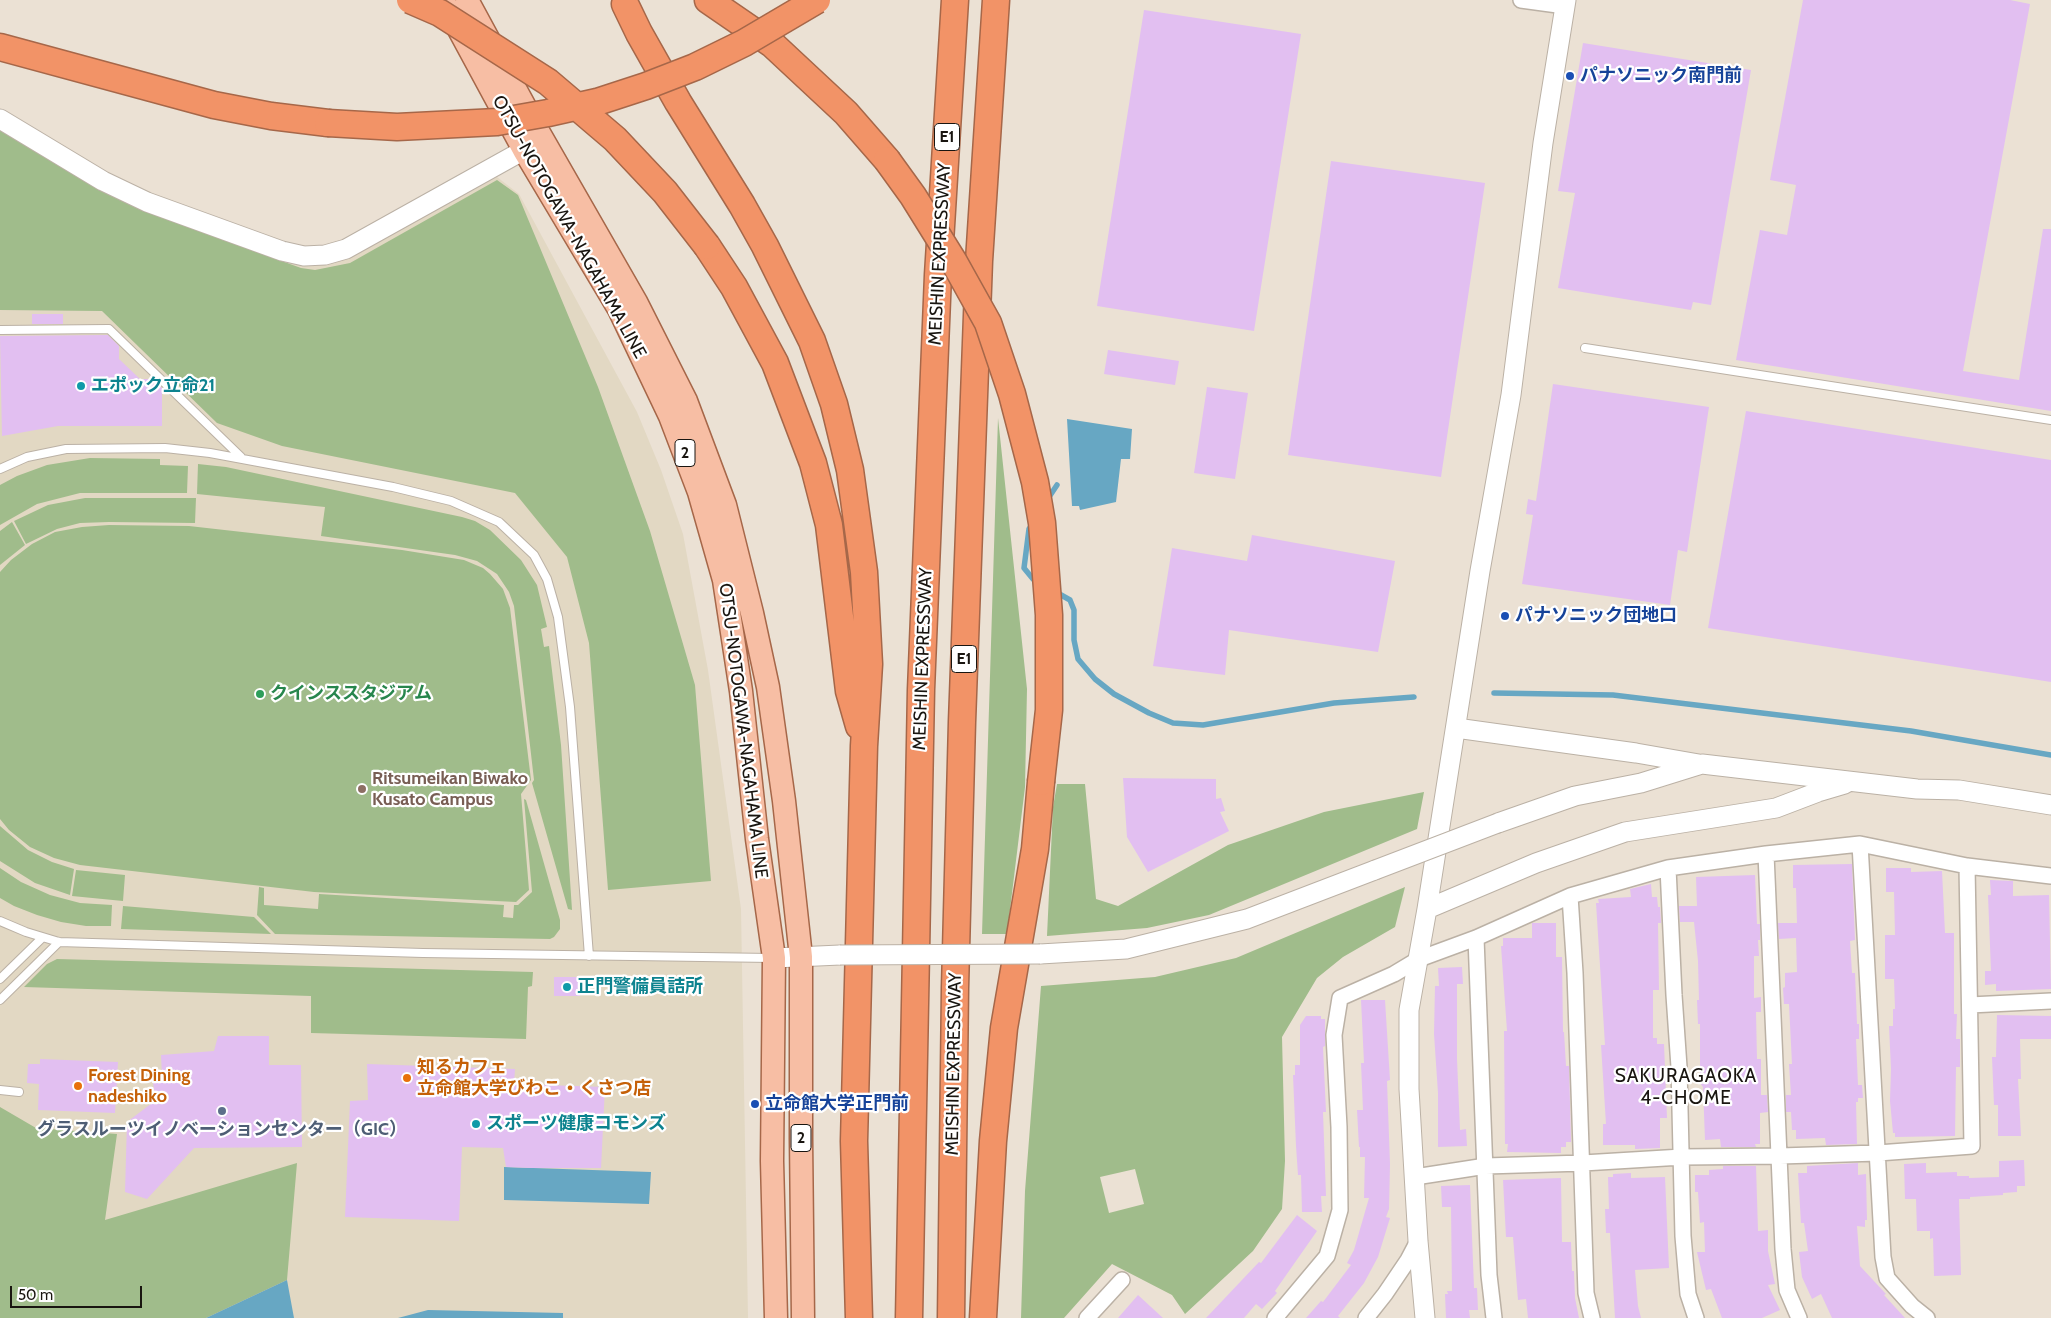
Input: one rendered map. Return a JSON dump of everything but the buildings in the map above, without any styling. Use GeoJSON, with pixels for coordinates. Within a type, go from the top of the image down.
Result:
{"type":"FeatureCollection","features":[{"type":"Feature","properties":{"kind":"highway"},"geometry":{"type":"LineString","coordinates":[[410,0],[440,13],[548,82],[615,139],[665,192],[707,246],[734,286],[775,364],[813,463],[829,525],[849,691],[864,746]]}},
{"type":"Feature","properties":{"kind":"highway"},"geometry":{"type":"LineString","coordinates":[[708,0],[772,44],[846,113],[887,160],[913,196],[954,262],[988,323],[1012,394],[1035,482],[1042,523],[1049,615],[1049,710],[1034,849],[1004,1028],[993,1141],[983,1318]]}},
{"type":"Feature","properties":{"kind":"highway"},"geometry":{"type":"LineString","coordinates":[[0,47],[214,105],[271,116],[328,123],[397,127],[497,122],[548,114],[597,102],[646,86],[695,67],[744,44],[817,0]]}},
{"type":"Feature","properties":{"kind":"highway","name":"MEISHIN EXPRESSWAY"},"geometry":{"type":"LineString","coordinates":[[909,1318],[921,690],[938,275],[956,0]]}},
{"type":"Feature","properties":{"kind":"highway","name":"MEISHIN EXPRESSWAY"},"geometry":{"type":"LineString","coordinates":[[951,1318],[955,958],[962,722],[979,261],[996,0]]}},
{"type":"Feature","properties":{"kind":"highway"},"geometry":{"type":"LineString","coordinates":[[979,261],[992,195],[1008,0]]}},
{"type":"Feature","properties":{"kind":"highway"},"geometry":{"type":"LineString","coordinates":[[625,4],[678,102],[742,205],[765,246],[812,341],[834,404],[850,470],[864,572],[869,664],[864,746],[854,1141],[859,1318]]}},
{"type":"Feature","properties":{"kind":"main road","name":"OTSU-NOTOGAWA-NAGAHAMA LINE"},"geometry":{"type":"LineString","coordinates":[[443,0],[524,150],[619,310],[670,416],[699,492],[726,589],[741,691],[757,839],[774,958],[772,1161],[776,1318]]}},
{"type":"Feature","properties":{"kind":"main road","name":"OTSU-NOTOGAWA-NAGAHAMA LINE"},"geometry":{"type":"LineString","coordinates":[[467,0],[539,133],[649,326],[686,400],[725,505],[752,612],[768,687],[784,801],[801,957],[800,1139],[803,1318]]}},
{"type":"Feature","properties":{"kind":"street"},"geometry":{"type":"LineString","coordinates":[[1425,1318],[1418,1242],[1409,1089],[1409,1010],[1419,959],[1480,571],[1511,395],[1543,143],[1565,3],[1521,0]]}},
{"type":"Feature","properties":{"kind":"street"},"geometry":{"type":"LineString","coordinates":[[0,119],[103,181],[147,202],[274,248],[304,256],[325,255],[346,249],[524,150]]}},
{"type":"Feature","properties":{"kind":"street"},"geometry":{"type":"LineString","coordinates":[[1456,728],[1702,764],[1917,789],[1959,790],[2051,805]]}},
{"type":"Feature","properties":{"kind":"street"},"geometry":{"type":"LineString","coordinates":[[774,958],[840,955],[1040,954],[1126,949],[1247,919],[1498,823],[1576,796],[1641,783],[1702,764]]}},
{"type":"Feature","properties":{"kind":"street"},"geometry":{"type":"LineString","coordinates":[[1427,909],[1536,863],[1624,832],[1776,808],[1818,792],[1856,781]]}},
{"type":"Feature","properties":{"kind":"street"},"geometry":{"type":"LineString","coordinates":[[1860,844],[1883,1256],[1887,1278],[1912,1306],[1927,1318]]}},
{"type":"Feature","properties":{"kind":"street"},"geometry":{"type":"LineString","coordinates":[[1275,1318],[1327,1256],[1340,1210],[1339,1127],[1334,1035],[1340,998],[1394,974],[1419,959],[1476,938],[1570,896],[1668,868],[1766,854],[1860,844],[1967,866],[2051,876]]}},
{"type":"Feature","properties":{"kind":"street"},"geometry":{"type":"LineString","coordinates":[[1766,854],[1783,1249],[1787,1290],[1799,1318]]}},
{"type":"Feature","properties":{"kind":"street"},"geometry":{"type":"LineString","coordinates":[[1415,1177],[1486,1166],[1583,1163],[1682,1156],[1878,1153],[1972,1146],[1967,866]]}},
{"type":"Feature","properties":{"kind":"street"},"geometry":{"type":"LineString","coordinates":[[1668,868],[1682,1156],[1682,1201],[1688,1294],[1696,1318]]}},
{"type":"Feature","properties":{"kind":"street"},"geometry":{"type":"LineString","coordinates":[[1570,896],[1576,973],[1586,1294],[1592,1318]]}},
{"type":"Feature","properties":{"kind":"street"},"geometry":{"type":"LineString","coordinates":[[1476,938],[1489,1275],[1494,1318]]}},
{"type":"Feature","properties":{"kind":"street"},"geometry":{"type":"LineString","coordinates":[[1970,1005],[2051,1001]]}},
{"type":"Feature","properties":{"kind":"street"},"geometry":{"type":"LineString","coordinates":[[1366,1318],[1385,1294],[1418,1242]]}},
{"type":"Feature","properties":{"kind":"street"},"geometry":{"type":"LineString","coordinates":[[1087,1318],[1122,1280]]}},
{"type":"Feature","properties":{"kind":"lane"},"geometry":{"type":"LineString","coordinates":[[0,330],[109,329],[241,458]]}},
{"type":"Feature","properties":{"kind":"lane"},"geometry":{"type":"LineString","coordinates":[[1585,348],[2051,420]]}},
{"type":"Feature","properties":{"kind":"lane"},"geometry":{"type":"LineString","coordinates":[[0,469],[27,457],[46,452],[86,447],[165,448],[241,458],[393,487],[451,501],[499,522],[534,555],[552,592],[570,707],[589,956]]}},
{"type":"Feature","properties":{"kind":"lane"},"geometry":{"type":"LineString","coordinates":[[0,922],[42,938],[59,942],[413,953],[774,958]]}},
{"type":"Feature","properties":{"kind":"lane"},"geometry":{"type":"LineString","coordinates":[[0,979],[42,938]]}},
{"type":"Feature","properties":{"kind":"lane"},"geometry":{"type":"LineString","coordinates":[[0,1000],[59,942]]}},
{"type":"Feature","properties":{"kind":"lane"},"geometry":{"type":"LineString","coordinates":[[0,1090],[19,1092]]}},
{"type":"Feature","properties":{"kind":"shaded area","name":"Ritsumeikan Biwako Kusato Campus"},"geometry":{"type":"Polygon","coordinates":[[[0,129],[143,208],[188,227],[288,262],[303,264],[328,264],[347,258],[497,177],[519,194],[637,412],[661,470],[683,534],[708,670],[741,909],[748,1318],[0,1318],[0,129]]]}},
{"type":"Feature","properties":{"kind":"green space"},"geometry":{"type":"Polygon","coordinates":[[[0,130],[97,188],[141,210],[301,268],[315,270],[350,263],[497,180],[518,195],[598,387],[650,531],[695,685],[711,881],[608,890],[589,643],[567,557],[515,493],[282,446],[217,423],[102,311],[0,310],[0,130]]]}},
{"type":"Feature","properties":{"kind":"green space"},"geometry":{"type":"Polygon","coordinates":[[[998,418],[1027,689],[1025,787],[1007,934],[982,934],[998,418]]]}},
{"type":"Feature","properties":{"kind":"green space"},"geometry":{"type":"Polygon","coordinates":[[[90,458],[160,459],[160,465],[188,466],[187,493],[80,493],[37,504],[0,525],[0,485],[17,476],[47,465],[90,458]]]}},
{"type":"Feature","properties":{"kind":"green space"},"geometry":{"type":"Polygon","coordinates":[[[198,464],[226,467],[462,517],[475,521],[490,530],[521,560],[537,585],[547,627],[541,629],[544,647],[549,646],[561,745],[572,910],[568,909],[532,783],[534,780],[514,606],[509,592],[497,574],[477,561],[455,555],[321,536],[325,507],[197,494],[198,464]]]}},
{"type":"Feature","properties":{"kind":"green space"},"geometry":{"type":"Polygon","coordinates":[[[85,498],[196,498],[195,523],[80,523],[57,529],[26,544],[14,521],[48,505],[85,498]]]}},
{"type":"Feature","properties":{"kind":"green space"},"geometry":{"type":"Polygon","coordinates":[[[12,522],[25,545],[0,565],[0,531],[12,522]]]}},
{"type":"Feature","properties":{"kind":"green space","name":"クインススタジアム"},"geometry":{"type":"Polygon","coordinates":[[[109,525],[189,526],[402,550],[464,560],[483,568],[490,574],[503,589],[510,608],[531,780],[521,794],[529,890],[516,902],[314,892],[80,865],[54,858],[30,847],[9,830],[0,819],[0,572],[11,560],[32,544],[55,532],[109,525]]]}},
{"type":"Feature","properties":{"kind":"green space"},"geometry":{"type":"Polygon","coordinates":[[[1057,784],[1085,784],[1096,899],[1118,906],[1228,845],[1324,812],[1424,792],[1417,829],[1209,915],[1147,928],[1047,936],[1053,807],[1057,784]]]}},
{"type":"Feature","properties":{"kind":"green space"},"geometry":{"type":"Polygon","coordinates":[[[524,799],[526,800],[560,920],[560,929],[550,939],[275,934],[257,915],[259,887],[264,888],[264,905],[318,909],[319,894],[504,905],[503,917],[513,918],[514,905],[518,905],[532,892],[524,799]]]}},
{"type":"Feature","properties":{"kind":"green space"},"geometry":{"type":"Polygon","coordinates":[[[0,826],[28,850],[52,862],[74,869],[70,895],[35,883],[0,861],[0,826]]]}},
{"type":"Feature","properties":{"kind":"green space"},"geometry":{"type":"Polygon","coordinates":[[[0,868],[21,882],[50,895],[80,903],[112,905],[111,926],[86,926],[61,922],[14,906],[0,898],[0,868]]]}},
{"type":"Feature","properties":{"kind":"green space"},"geometry":{"type":"Polygon","coordinates":[[[76,870],[125,875],[123,901],[72,896],[76,870]]]}},
{"type":"Feature","properties":{"kind":"green space"},"geometry":{"type":"Polygon","coordinates":[[[1405,887],[1395,927],[1343,957],[1317,978],[1282,1037],[1285,1161],[1282,1209],[1253,1251],[1185,1314],[1172,1295],[1112,1264],[1064,1318],[1021,1318],[1025,1191],[1041,986],[1155,977],[1236,958],[1405,887]],[[1135,1169],[1100,1177],[1109,1213],[1144,1204],[1135,1169]]]}},
{"type":"Feature","properties":{"kind":"green space"},"geometry":{"type":"Polygon","coordinates":[[[123,906],[254,917],[271,934],[121,929],[123,906]]]}},
{"type":"Feature","properties":{"kind":"green space"},"geometry":{"type":"Polygon","coordinates":[[[57,959],[533,972],[532,986],[528,987],[526,1039],[311,1033],[311,996],[24,987],[47,964],[57,959]]]}},
{"type":"Feature","properties":{"kind":"green space"},"geometry":{"type":"Polygon","coordinates":[[[0,1107],[36,1128],[117,1134],[105,1220],[297,1163],[287,1280],[206,1318],[0,1318],[0,1107]]]}},
{"type":"Feature","properties":{"kind":"water"},"geometry":{"type":"Polygon","coordinates":[[[1067,419],[1132,429],[1130,459],[1121,459],[1116,502],[1080,510],[1079,506],[1072,506],[1067,419]]]}},
{"type":"Feature","properties":{"kind":"water"},"geometry":{"type":"Polygon","coordinates":[[[504,1167],[651,1172],[649,1204],[504,1200],[504,1167]]]}},
{"type":"Feature","properties":{"kind":"water"},"geometry":{"type":"Polygon","coordinates":[[[287,1280],[294,1318],[206,1318],[287,1280]]]}},
{"type":"Feature","properties":{"kind":"water"},"geometry":{"type":"Polygon","coordinates":[[[428,1310],[563,1313],[563,1318],[398,1318],[428,1310]]]}},
{"type":"Feature","properties":{"kind":"waterway"},"geometry":{"type":"LineString","coordinates":[[1047,500],[1057,485]]}},
{"type":"Feature","properties":{"kind":"waterway"},"geometry":{"type":"LineString","coordinates":[[1033,523],[1029,529],[1024,568],[1033,579],[1040,583]]}},
{"type":"Feature","properties":{"kind":"waterway"},"geometry":{"type":"LineString","coordinates":[[1054,591],[1070,600],[1074,610],[1074,640],[1078,659],[1095,679],[1114,694],[1149,713],[1173,723],[1203,725],[1334,703],[1414,697]]}},
{"type":"Feature","properties":{"kind":"waterway"},"geometry":{"type":"LineString","coordinates":[[1494,693],[1613,695],[1911,731],[2051,755]]}},
{"type":"Feature","properties":{"kind":"place","name":"パナソニック南門前"},"geometry":{"type":"Point","coordinates":[1570,76]}},
{"type":"Feature","properties":{"kind":"place","name":"エポック立命21"},"geometry":{"type":"Point","coordinates":[81,386]}},
{"type":"Feature","properties":{"kind":"place","name":"パナソニック団地口"},"geometry":{"type":"Point","coordinates":[1505,616]}},
{"type":"Feature","properties":{"kind":"place","name":"クインススタジアム"},"geometry":{"type":"Point","coordinates":[260,694]}},
{"type":"Feature","properties":{"kind":"place","name":"Ritsumeikan Biwako Kusato Campus"},"geometry":{"type":"Point","coordinates":[362,789]}},
{"type":"Feature","properties":{"kind":"place","name":"正門警備員詰所"},"geometry":{"type":"Point","coordinates":[567,987]}},
{"type":"Feature","properties":{"kind":"place","name":"知るカフェ 立命館大学びわこ・くさつ店"},"geometry":{"type":"Point","coordinates":[407,1078]}},
{"type":"Feature","properties":{"kind":"place","name":"Forest Dining nadeshiko"},"geometry":{"type":"Point","coordinates":[78,1086]}},
{"type":"Feature","properties":{"kind":"place","name":"立命館大学正門前"},"geometry":{"type":"Point","coordinates":[755,1104]}},
{"type":"Feature","properties":{"kind":"place","name":"グラスルーツイノベーションセンター（GIC）"},"geometry":{"type":"Point","coordinates":[222,1111]}},
{"type":"Feature","properties":{"kind":"place","name":"スポーツ健康コモンズ"},"geometry":{"type":"Point","coordinates":[476,1124]}},
{"type":"Feature","properties":{"kind":"district","name":"SAKURAGAOKA 4-CHOME"},"geometry":{"type":"Point","coordinates":[1686,1087]}}]}
